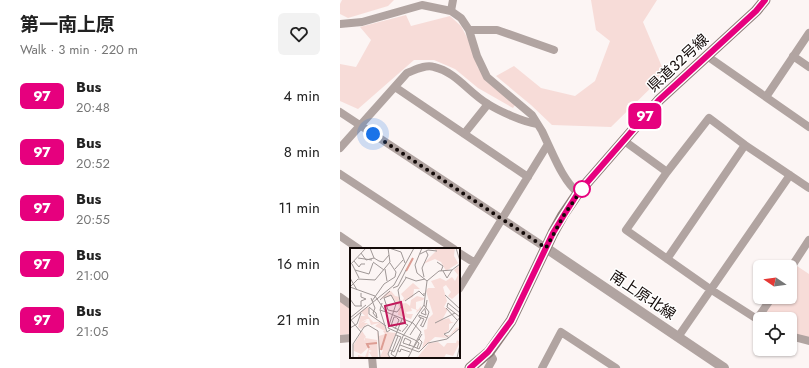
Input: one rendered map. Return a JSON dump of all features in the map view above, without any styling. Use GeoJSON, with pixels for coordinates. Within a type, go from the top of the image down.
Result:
{"type":"FeatureCollection","features":[{"type":"Feature","properties":{"kind":"main road","name":"県道32号線"},"geometry":{"type":"LineString","coordinates":[[470,368],[488,352],[511,321],[546,248],[578,193],[659,100],[756,11],[765,0]]}},
{"type":"Feature","properties":{"kind":"street"},"geometry":{"type":"LineString","coordinates":[[451,11],[453,0]]}},
{"type":"Feature","properties":{"kind":"street"},"geometry":{"type":"LineString","coordinates":[[340,24],[362,22],[422,5],[451,11],[461,18],[469,30],[477,56],[487,77],[519,106],[532,115],[536,124],[542,131],[556,161],[572,188],[578,193]]}},
{"type":"Feature","properties":{"kind":"street"},"geometry":{"type":"LineString","coordinates":[[469,30],[497,30],[554,50]]}},
{"type":"Feature","properties":{"kind":"street"},"geometry":{"type":"LineString","coordinates":[[766,97],[809,33]]}},
{"type":"Feature","properties":{"kind":"street"},"geometry":{"type":"LineString","coordinates":[[707,56],[809,127]]}},
{"type":"Feature","properties":{"kind":"street"},"geometry":{"type":"LineString","coordinates":[[793,56],[809,67]]}},
{"type":"Feature","properties":{"kind":"street"},"geometry":{"type":"LineString","coordinates":[[340,148],[408,73],[418,68],[432,66],[445,70],[488,104],[528,122],[536,124]]}},
{"type":"Feature","properties":{"kind":"street"},"geometry":{"type":"LineString","coordinates":[[395,87],[528,177]]}},
{"type":"Feature","properties":{"kind":"street"},"geometry":{"type":"LineString","coordinates":[[464,134],[488,104]]}},
{"type":"Feature","properties":{"kind":"street"},"geometry":{"type":"LineString","coordinates":[[340,112],[546,248]]}},
{"type":"Feature","properties":{"kind":"street"},"geometry":{"type":"LineString","coordinates":[[753,316],[626,230],[667,172],[709,118],[745,145],[809,188]]}},
{"type":"Feature","properties":{"kind":"street"},"geometry":{"type":"LineString","coordinates":[[623,140],[667,172]]}},
{"type":"Feature","properties":{"kind":"street"},"geometry":{"type":"LineString","coordinates":[[460,287],[548,144]]}},
{"type":"Feature","properties":{"kind":"street"},"geometry":{"type":"LineString","coordinates":[[667,259],[745,145]]}},
{"type":"Feature","properties":{"kind":"street"},"geometry":{"type":"LineString","coordinates":[[340,174],[452,248]]}},
{"type":"Feature","properties":{"kind":"street"},"geometry":{"type":"LineString","coordinates":[[678,337],[710,288],[790,175]]}},
{"type":"Feature","properties":{"kind":"street"},"geometry":{"type":"LineString","coordinates":[[340,236],[358,248]]}},
{"type":"Feature","properties":{"kind":"street"},"geometry":{"type":"LineString","coordinates":[[797,261],[806,251],[809,240]]}},
{"type":"Feature","properties":{"kind":"street","name":"南上原北線"},"geometry":{"type":"LineString","coordinates":[[546,248],[724,368]]}},
{"type":"Feature","properties":{"kind":"street"},"geometry":{"type":"LineString","coordinates":[[460,253],[475,263]]}},
{"type":"Feature","properties":{"kind":"street"},"geometry":{"type":"LineString","coordinates":[[340,297],[350,304]]}},
{"type":"Feature","properties":{"kind":"street"},"geometry":{"type":"LineString","coordinates":[[542,368],[561,332],[616,368]]}},
{"type":"Feature","properties":{"kind":"street"},"geometry":{"type":"LineString","coordinates":[[340,339],[350,338]]}},
{"type":"Feature","properties":{"kind":"street"},"geometry":{"type":"LineString","coordinates":[[797,338],[809,341]]}},
{"type":"Feature","properties":{"kind":"street"},"geometry":{"type":"LineString","coordinates":[[488,352],[493,359],[488,368]]}},
{"type":"Feature","properties":{"kind":"street"},"geometry":{"type":"LineString","coordinates":[[372,358],[373,368]]}},
{"type":"Feature","properties":{"kind":"shaded area"},"geometry":{"type":"Polygon","coordinates":[[[342,0],[394,0],[388,6],[348,18],[340,14],[340,4],[342,0]]]}},
{"type":"Feature","properties":{"kind":"shaded area"},"geometry":{"type":"Polygon","coordinates":[[[591,0],[657,0],[643,22],[665,74],[611,127],[552,125],[531,105],[496,76],[514,66],[541,88],[575,96],[595,81],[610,41],[596,30],[591,0]]]}},
{"type":"Feature","properties":{"kind":"shaded area"},"geometry":{"type":"Polygon","coordinates":[[[406,15],[411,26],[450,16],[461,26],[471,45],[478,68],[515,105],[513,108],[478,88],[455,69],[434,60],[414,60],[358,109],[340,101],[340,64],[356,67],[371,40],[360,27],[406,15]]]}},
{"type":"Feature","properties":{"kind":"shaded area"},"geometry":{"type":"Polygon","coordinates":[[[797,266],[809,274],[809,341],[797,338],[797,312],[764,312],[768,304],[797,304],[797,266]]]}},
{"type":"Feature","properties":{"kind":"shaded area"},"geometry":{"type":"Polygon","coordinates":[[[340,301],[350,308],[350,334],[340,335],[340,301]]]}},
{"type":"Feature","properties":{"kind":"bus line","name":"97"},"geometry":{"type":"LineString","coordinates":[[470,368],[488,352],[511,321],[553,233],[578,193],[659,100],[756,11],[765,0]]}},
{"type":"Feature","properties":{"kind":"route"},"geometry":{"type":"LineString","coordinates":[[373,134],[546,248],[553,233],[582,189]]}}]}
